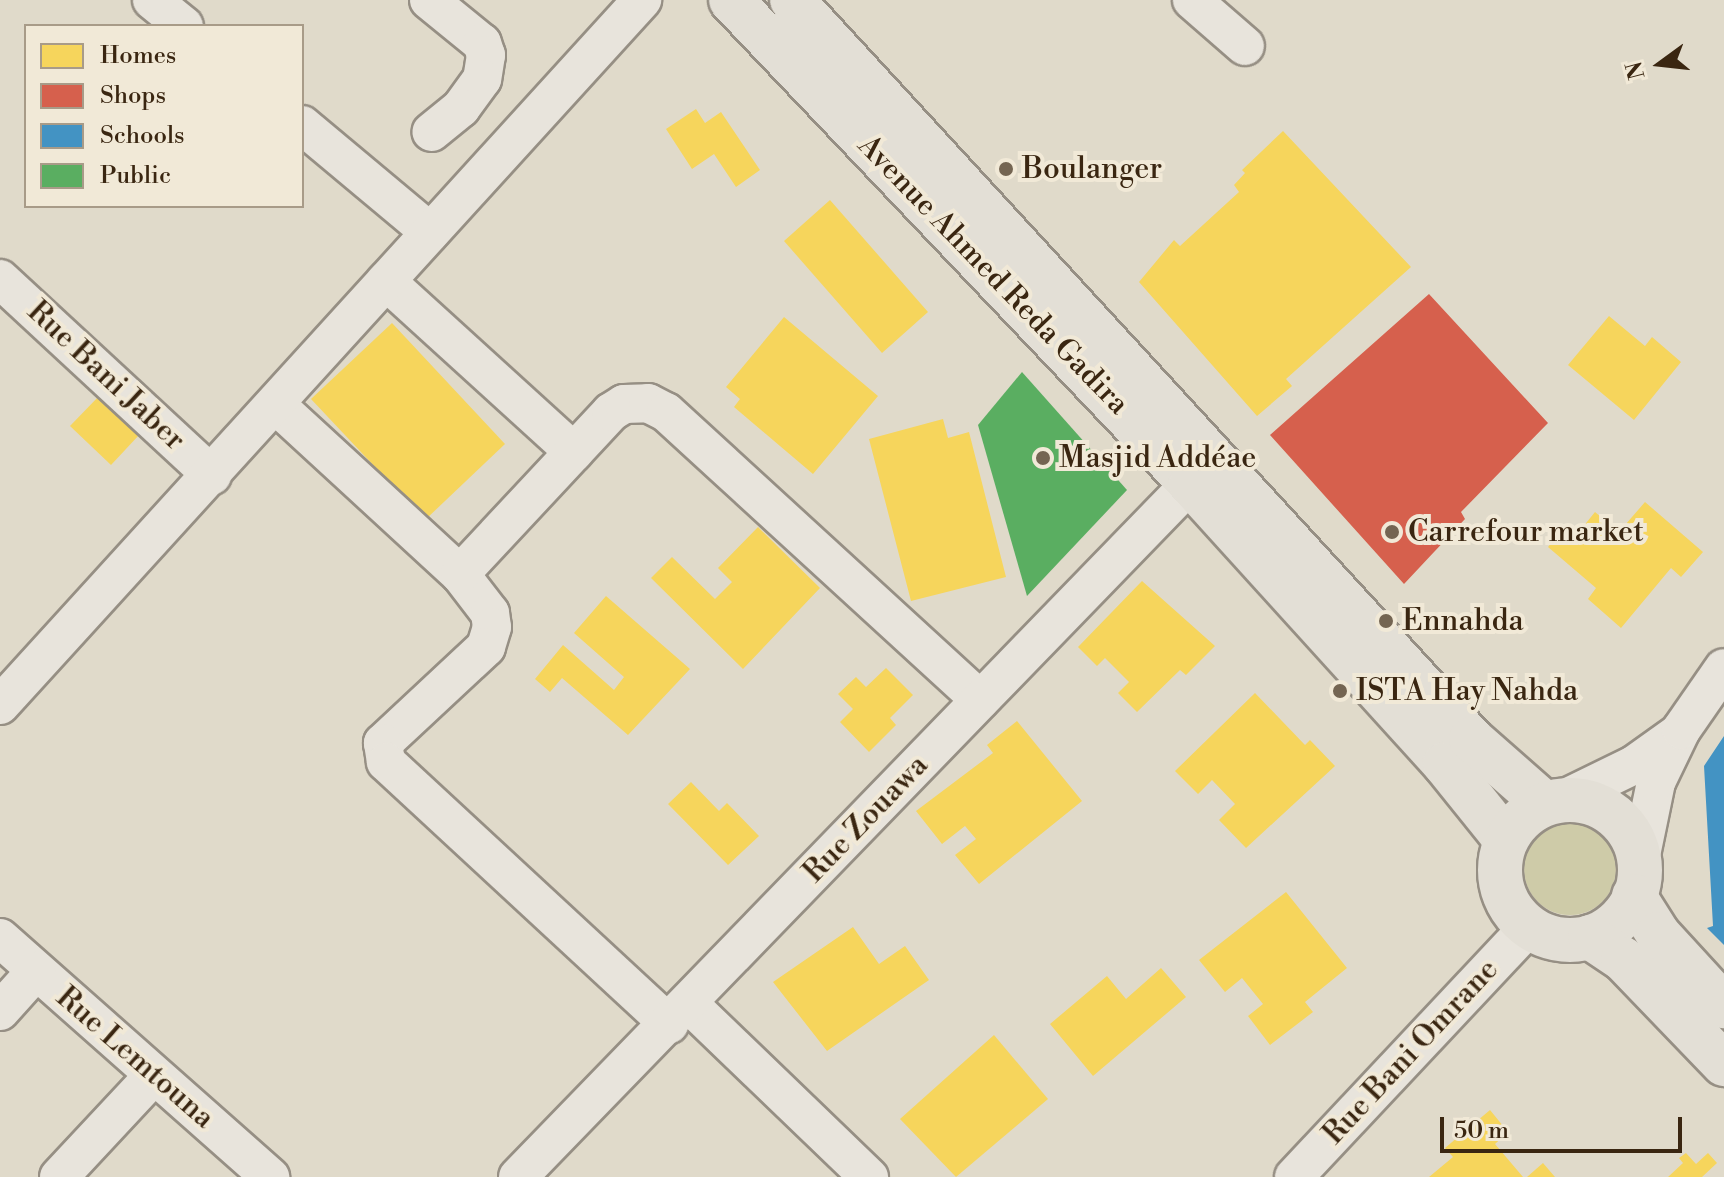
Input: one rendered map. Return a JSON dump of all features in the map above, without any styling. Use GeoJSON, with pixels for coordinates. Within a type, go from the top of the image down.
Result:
{"type":"FeatureCollection","features":[{"type":"Feature","properties":{"kind":"main road","name":"Avenue Ahmed Reda Gadira"},"geometry":{"type":"LineString","coordinates":[[731,0],[1471,739],[1555,802]]}},
{"type":"Feature","properties":{"kind":"main road","name":"Avenue Ahmed Reda Gadira"},"geometry":{"type":"LineString","coordinates":[[792,0],[1202,472],[1506,840]]}},
{"type":"Feature","properties":{"kind":"main road"},"geometry":{"type":"LineString","coordinates":[[1637,878],[1609,929],[1590,937],[1555,938],[1529,927],[1510,906],[1500,878],[1506,840],[1522,818],[1555,802],[1590,803],[1613,815],[1631,835],[1637,878],[1658,934],[1724,1006]]}},
{"type":"Feature","properties":{"kind":"main road"},"geometry":{"type":"LineString","coordinates":[[1590,937],[1623,959],[1724,1064]]}},
{"type":"Feature","properties":{"kind":"street"},"geometry":{"type":"LineString","coordinates":[[152,0],[182,24]]}},
{"type":"Feature","properties":{"kind":"street"},"geometry":{"type":"LineString","coordinates":[[429,0],[482,43],[486,55],[482,79],[461,108],[431,132]]}},
{"type":"Feature","properties":{"kind":"street"},"geometry":{"type":"LineString","coordinates":[[0,705],[642,0]]}},
{"type":"Feature","properties":{"kind":"street"},"geometry":{"type":"LineString","coordinates":[[1192,0],[1245,46]]}},
{"type":"Feature","properties":{"kind":"street"},"geometry":{"type":"LineString","coordinates":[[304,127],[430,232]]}},
{"type":"Feature","properties":{"kind":"street","name":"Rue Bani Jaber"},"geometry":{"type":"LineString","coordinates":[[0,279],[212,475]]}},
{"type":"Feature","properties":{"kind":"street"},"geometry":{"type":"LineString","coordinates":[[386,281],[574,452]]}},
{"type":"Feature","properties":{"kind":"street"},"geometry":{"type":"LineString","coordinates":[[275,404],[460,574],[490,613],[491,638],[383,743],[382,755],[869,1177]]}},
{"type":"Feature","properties":{"kind":"street"},"geometry":{"type":"LineString","coordinates":[[460,574],[574,452],[624,404],[656,406],[980,700]]}},
{"type":"Feature","properties":{"kind":"street","name":"Rue Zouawa"},"geometry":{"type":"LineString","coordinates":[[518,1177],[1202,472]]}},
{"type":"Feature","properties":{"kind":"street"},"geometry":{"type":"LineString","coordinates":[[1637,878],[1647,807],[1681,730],[1724,668]]}},
{"type":"Feature","properties":{"kind":"street"},"geometry":{"type":"LineString","coordinates":[[1555,802],[1634,765],[1681,730]]}},
{"type":"Feature","properties":{"kind":"street","name":"Rue Bani Omrane"},"geometry":{"type":"LineString","coordinates":[[1294,1177],[1529,927]]}},
{"type":"Feature","properties":{"kind":"street","name":"Rue Lemtouna"},"geometry":{"type":"LineString","coordinates":[[0,938],[270,1177]]}},
{"type":"Feature","properties":{"kind":"street"},"geometry":{"type":"LineString","coordinates":[[0,1011],[36,971]]}},
{"type":"Feature","properties":{"kind":"street"},"geometry":{"type":"LineString","coordinates":[[59,1177],[154,1075]]}},
{"type":"Feature","properties":{"kind":"shaded area"},"geometry":{"type":"Polygon","coordinates":[[[1570,823],[1587,827],[1602,837],[1612,852],[1616,869],[1612,886],[1602,901],[1587,911],[1570,915],[1553,911],[1538,901],[1528,886],[1524,869],[1528,852],[1538,837],[1553,827],[1570,823]]]}},
{"type":"Feature","properties":{"kind":"building: Homes"},"geometry":{"type":"Polygon","coordinates":[[[696,109],[705,123],[721,112],[760,170],[736,187],[714,154],[692,169],[666,129],[696,109]]]}},
{"type":"Feature","properties":{"kind":"building: Homes"},"geometry":{"type":"Polygon","coordinates":[[[1283,131],[1411,267],[1286,379],[1292,386],[1257,416],[1139,282],[1174,240],[1180,246],[1239,192],[1234,185],[1245,173],[1242,170],[1283,131]]]}},
{"type":"Feature","properties":{"kind":"building: Homes"},"geometry":{"type":"Polygon","coordinates":[[[830,200],[928,312],[882,353],[784,241],[830,200]]]}},
{"type":"Feature","properties":{"kind":"building: Homes"},"geometry":{"type":"Polygon","coordinates":[[[1609,316],[1645,346],[1652,337],[1681,362],[1634,420],[1568,365],[1609,316]]]}},
{"type":"Feature","properties":{"kind":"building: Homes"},"geometry":{"type":"Polygon","coordinates":[[[784,317],[878,396],[813,474],[734,407],[740,399],[726,387],[784,317]]]}},
{"type":"Feature","properties":{"kind":"building: Homes"},"geometry":{"type":"Polygon","coordinates":[[[392,323],[505,444],[425,520],[311,399],[392,323]]]}},
{"type":"Feature","properties":{"kind":"building: Homes"},"geometry":{"type":"Polygon","coordinates":[[[100,395],[140,434],[111,465],[70,426],[100,395]]]}},
{"type":"Feature","properties":{"kind":"building: Homes"},"geometry":{"type":"Polygon","coordinates":[[[943,419],[948,438],[969,432],[1006,577],[911,601],[869,439],[943,419]]]}},
{"type":"Feature","properties":{"kind":"building: Homes"},"geometry":{"type":"Polygon","coordinates":[[[1645,502],[1703,552],[1681,577],[1671,568],[1621,628],[1588,599],[1596,588],[1548,547],[1567,524],[1578,533],[1595,512],[1619,532],[1645,502]]]}},
{"type":"Feature","properties":{"kind":"building: Homes"},"geometry":{"type":"Polygon","coordinates":[[[758,527],[820,588],[743,669],[651,578],[672,557],[715,599],[732,582],[718,568],[758,527]]]}},
{"type":"Feature","properties":{"kind":"building: Homes"},"geometry":{"type":"Polygon","coordinates":[[[1142,581],[1215,646],[1186,675],[1180,670],[1137,712],[1118,693],[1129,682],[1105,658],[1097,666],[1078,647],[1142,581]]]}},
{"type":"Feature","properties":{"kind":"building: Homes"},"geometry":{"type":"Polygon","coordinates":[[[606,596],[690,669],[628,735],[562,678],[550,692],[535,679],[563,645],[614,690],[624,677],[574,633],[606,596]]]}},
{"type":"Feature","properties":{"kind":"building: Homes"},"geometry":{"type":"Polygon","coordinates":[[[886,668],[913,695],[890,718],[896,725],[869,752],[840,722],[853,709],[838,694],[856,677],[866,687],[886,668]]]}},
{"type":"Feature","properties":{"kind":"building: Homes"},"geometry":{"type":"Polygon","coordinates":[[[1255,693],[1305,745],[1310,740],[1335,766],[1246,848],[1219,820],[1235,804],[1212,780],[1198,794],[1175,771],[1255,693]]]}},
{"type":"Feature","properties":{"kind":"building: Homes"},"geometry":{"type":"Polygon","coordinates":[[[1017,721],[1082,801],[979,884],[955,855],[976,839],[965,826],[942,844],[916,811],[993,753],[987,745],[1017,721]]]}},
{"type":"Feature","properties":{"kind":"building: Homes"},"geometry":{"type":"Polygon","coordinates":[[[691,782],[719,811],[727,803],[759,836],[728,865],[668,804],[691,782]]]}},
{"type":"Feature","properties":{"kind":"building: Homes"},"geometry":{"type":"Polygon","coordinates":[[[1286,892],[1347,968],[1305,1002],[1313,1012],[1270,1045],[1248,1016],[1263,1004],[1242,978],[1225,992],[1199,960],[1286,892]]]}},
{"type":"Feature","properties":{"kind":"building: Homes"},"geometry":{"type":"Polygon","coordinates":[[[853,927],[879,964],[905,946],[929,980],[827,1051],[773,982],[853,927]]]}},
{"type":"Feature","properties":{"kind":"building: Homes"},"geometry":{"type":"Polygon","coordinates":[[[1161,968],[1186,997],[1093,1076],[1050,1024],[1107,976],[1126,999],[1161,968]]]}},
{"type":"Feature","properties":{"kind":"building: Homes"},"geometry":{"type":"Polygon","coordinates":[[[994,1035],[1048,1099],[956,1177],[900,1119],[994,1035]]]}},
{"type":"Feature","properties":{"kind":"building: Homes"},"geometry":{"type":"Polygon","coordinates":[[[1490,1110],[1508,1132],[1495,1144],[1523,1177],[1429,1177],[1453,1157],[1445,1148],[1490,1110]]]}},
{"type":"Feature","properties":{"kind":"building: Homes"},"geometry":{"type":"Polygon","coordinates":[[[1686,1153],[1696,1164],[1708,1153],[1717,1163],[1702,1177],[1668,1177],[1683,1163],[1679,1158],[1686,1153]]]}},
{"type":"Feature","properties":{"kind":"building: Homes"},"geometry":{"type":"Polygon","coordinates":[[[1543,1163],[1555,1177],[1527,1177],[1543,1163]]]}},
{"type":"Feature","properties":{"kind":"building: Shops"},"geometry":{"type":"Polygon","coordinates":[[[1429,294],[1548,423],[1461,512],[1465,519],[1404,584],[1270,435],[1429,294]]]}},
{"type":"Feature","properties":{"kind":"building: Schools"},"geometry":{"type":"Polygon","coordinates":[[[1724,736],[1724,945],[1707,928],[1713,926],[1704,766],[1724,736]]]}},
{"type":"Feature","properties":{"kind":"building: Public","name":"Masjid Addéae"},"geometry":{"type":"Polygon","coordinates":[[[1022,372],[1127,490],[1027,596],[978,425],[1022,372]]]}},
{"type":"Feature","properties":{"kind":"place","name":"Boulanger"},"geometry":{"type":"Point","coordinates":[1006,169]}},
{"type":"Feature","properties":{"kind":"place","name":"Masjid Addéae"},"geometry":{"type":"Point","coordinates":[1043,458]}},
{"type":"Feature","properties":{"kind":"place","name":"Carrefour market"},"geometry":{"type":"Point","coordinates":[1392,532]}},
{"type":"Feature","properties":{"kind":"place","name":"Ennahda"},"geometry":{"type":"Point","coordinates":[1386,621]}},
{"type":"Feature","properties":{"kind":"place","name":"ISTA Hay Nahda"},"geometry":{"type":"Point","coordinates":[1340,691]}}]}
